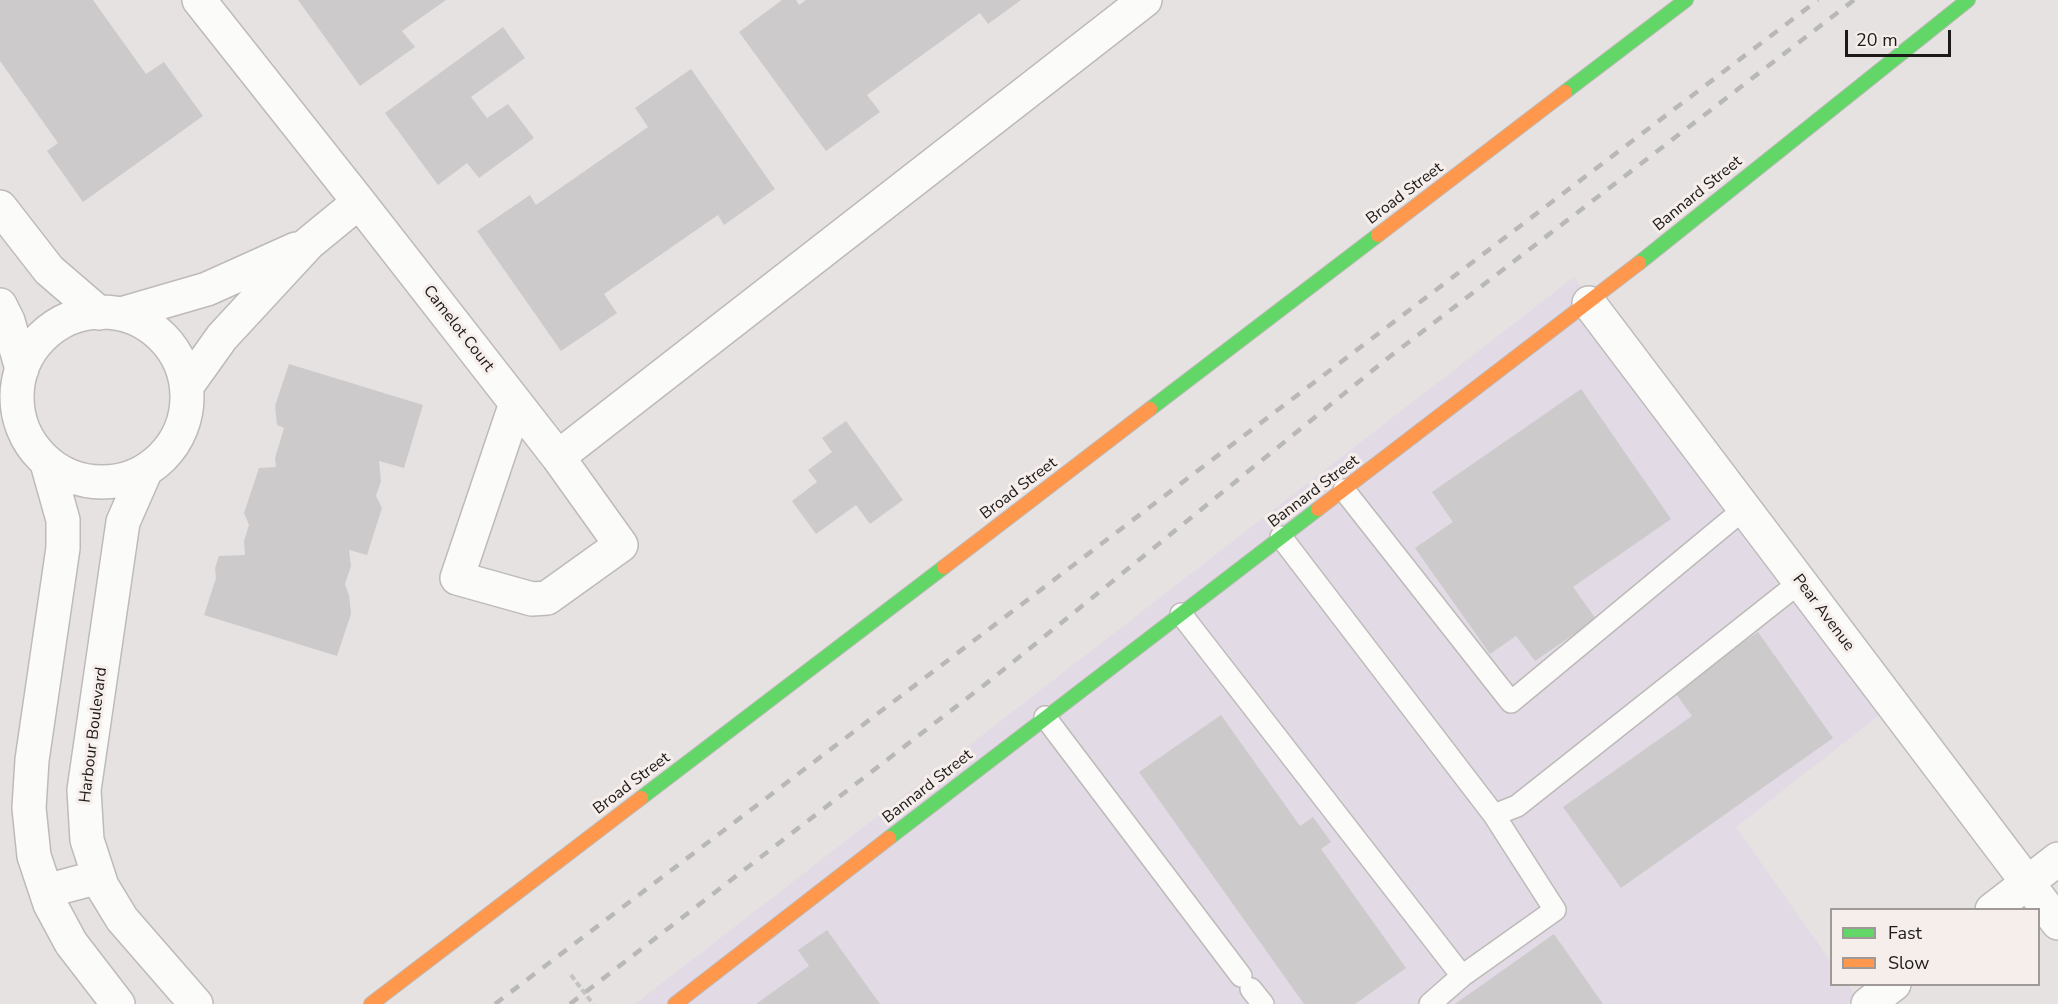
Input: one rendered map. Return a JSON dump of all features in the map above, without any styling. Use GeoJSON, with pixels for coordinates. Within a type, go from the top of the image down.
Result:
{"type":"FeatureCollection","features":[{"type":"Feature","properties":{"kind":"street","name":"Camelot Court"},"geometry":{"type":"LineString","coordinates":[[199,0],[359,202],[516,403],[558,457],[621,545],[547,598],[532,600],[457,578],[516,403]]}},
{"type":"Feature","properties":{"kind":"street"},"geometry":{"type":"LineString","coordinates":[[558,457],[1145,0]]}},
{"type":"Feature","properties":{"kind":"street","name":"Broad Street"},"geometry":{"type":"LineString","coordinates":[[371,1004],[1686,0]]}},
{"type":"Feature","properties":{"kind":"street","name":"Bannard Street"},"geometry":{"type":"LineString","coordinates":[[675,1004],[1045,717],[1589,303],[1968,0]]}},
{"type":"Feature","properties":{"kind":"street"},"geometry":{"type":"LineString","coordinates":[[187,386],[222,337],[309,243],[359,202]]}},
{"type":"Feature","properties":{"kind":"street","name":"Harbour Boulevard"},"geometry":{"type":"LineString","coordinates":[[0,207],[49,270],[110,313],[144,323],[169,344],[185,375],[187,410],[172,448],[153,467],[129,479],[104,483],[75,478],[48,463]]}},
{"type":"Feature","properties":{"kind":"street"},"geometry":{"type":"LineString","coordinates":[[110,313],[207,289],[309,243]]}},
{"type":"Feature","properties":{"kind":"street","name":"Pear Avenue"},"geometry":{"type":"LineString","coordinates":[[1589,303],[2058,923]]}},
{"type":"Feature","properties":{"kind":"street","name":"Harbour Boulevard"},"geometry":{"type":"LineString","coordinates":[[0,305],[8,321],[22,369]]}},
{"type":"Feature","properties":{"kind":"street","name":"Harbour Boulevard"},"geometry":{"type":"LineString","coordinates":[[110,313],[81,315],[62,323],[41,339],[30,351],[22,369],[17,398],[24,432],[48,463],[63,520],[63,548],[32,760],[29,808],[34,856],[50,904],[71,942],[118,1004]]}},
{"type":"Feature","properties":{"kind":"street","name":"Harbour Boulevard"},"geometry":{"type":"LineString","coordinates":[[145,472],[123,522],[84,790],[87,840],[102,886],[122,920],[196,1004]]}},
{"type":"Feature","properties":{"kind":"street"},"geometry":{"type":"LineString","coordinates":[[1993,908],[2058,860]]}},
{"type":"Feature","properties":{"kind":"street"},"geometry":{"type":"LineString","coordinates":[[46,891],[99,877]]}},
{"type":"Feature","properties":{"kind":"street"},"geometry":{"type":"LineString","coordinates":[[1868,1004],[1891,986]]}},
{"type":"Feature","properties":{"kind":"lane"},"geometry":{"type":"LineString","coordinates":[[1344,490],[1511,702],[1744,508]]}},
{"type":"Feature","properties":{"kind":"lane"},"geometry":{"type":"LineString","coordinates":[[1281,537],[1494,815],[1555,910],[1462,976],[1430,1004]]}},
{"type":"Feature","properties":{"kind":"lane"},"geometry":{"type":"LineString","coordinates":[[1494,815],[1517,806],[1800,582]]}},
{"type":"Feature","properties":{"kind":"lane"},"geometry":{"type":"LineString","coordinates":[[1181,614],[1462,976]]}},
{"type":"Feature","properties":{"kind":"lane"},"geometry":{"type":"LineString","coordinates":[[1045,717],[1252,990]]}},
{"type":"Feature","properties":{"kind":"path"},"geometry":{"type":"LineString","coordinates":[[571,975],[593,1004]]}},
{"type":"Feature","properties":{"kind":"shaded area"},"geometry":{"type":"Polygon","coordinates":[[[1574,277],[1886,710],[1736,827],[1830,961],[1830,986],[1849,986],[1856,996],[1847,1004],[635,1004],[1574,277]]]}},
{"type":"Feature","properties":{"kind":"building"},"geometry":{"type":"Polygon","coordinates":[[[0,0],[93,0],[146,74],[164,62],[203,116],[83,202],[47,151],[58,143],[0,61],[0,0]]]}},
{"type":"Feature","properties":{"kind":"building"},"geometry":{"type":"Polygon","coordinates":[[[298,0],[446,0],[402,31],[415,47],[360,86],[298,0]]]}},
{"type":"Feature","properties":{"kind":"building"},"geometry":{"type":"Polygon","coordinates":[[[782,0],[796,0],[799,5],[806,0],[1021,0],[988,24],[980,13],[867,95],[880,112],[826,151],[739,32],[782,0]]]}},
{"type":"Feature","properties":{"kind":"building"},"geometry":{"type":"Polygon","coordinates":[[[503,27],[525,58],[471,97],[487,118],[508,104],[534,138],[479,178],[467,163],[438,185],[385,113],[503,27]]]}},
{"type":"Feature","properties":{"kind":"building"},"geometry":{"type":"Polygon","coordinates":[[[691,69],[775,189],[724,225],[718,215],[604,294],[617,313],[561,351],[477,231],[530,195],[536,205],[648,127],[635,108],[691,69]]]}},
{"type":"Feature","properties":{"kind":"building"},"geometry":{"type":"Polygon","coordinates":[[[289,364],[423,405],[404,468],[379,461],[381,481],[376,496],[382,508],[367,555],[349,550],[351,566],[345,584],[351,614],[337,656],[204,615],[216,578],[215,568],[219,556],[245,555],[244,541],[249,525],[244,513],[259,468],[276,467],[275,458],[284,428],[277,425],[275,406],[289,364]]]}},
{"type":"Feature","properties":{"kind":"building"},"geometry":{"type":"Polygon","coordinates":[[[1581,389],[1671,519],[1573,587],[1596,619],[1535,661],[1516,636],[1490,654],[1415,548],[1453,522],[1432,492],[1581,389]]]}},
{"type":"Feature","properties":{"kind":"building"},"geometry":{"type":"Polygon","coordinates":[[[846,421],[903,500],[870,524],[856,505],[816,534],[792,501],[817,482],[808,470],[832,452],[822,438],[846,421]]]}},
{"type":"Feature","properties":{"kind":"building"},"geometry":{"type":"Polygon","coordinates":[[[1758,632],[1833,738],[1621,888],[1563,807],[1692,716],[1674,691],[1758,632]]]}},
{"type":"Feature","properties":{"kind":"building"},"geometry":{"type":"Polygon","coordinates":[[[1221,715],[1300,826],[1313,817],[1331,842],[1321,849],[1406,968],[1355,1004],[1304,1004],[1139,772],[1221,715]]]}},
{"type":"Feature","properties":{"kind":"building"},"geometry":{"type":"Polygon","coordinates":[[[827,930],[880,1004],[756,1004],[809,966],[798,950],[827,930]]]}},
{"type":"Feature","properties":{"kind":"building"},"geometry":{"type":"Polygon","coordinates":[[[1554,934],[1603,1004],[1455,1004],[1554,934]]]}},
{"type":"Feature","properties":{"kind":"railway"},"geometry":{"type":"LineString","coordinates":[[495,1004],[1818,0]]}},
{"type":"Feature","properties":{"kind":"railway"},"geometry":{"type":"LineString","coordinates":[[570,1004],[992,679],[1388,358],[1854,0]]}},
{"type":"Feature","properties":{"kind":"traffic: fast"},"geometry":{"type":"LineString","coordinates":[[1565,92],[1686,0]]}},
{"type":"Feature","properties":{"kind":"traffic: fast"},"geometry":{"type":"LineString","coordinates":[[1639,263],[1968,0]]}},
{"type":"Feature","properties":{"kind":"traffic: fast"},"geometry":{"type":"LineString","coordinates":[[1150,409],[1378,235]]}},
{"type":"Feature","properties":{"kind":"traffic: fast"},"geometry":{"type":"LineString","coordinates":[[889,838],[1318,509]]}},
{"type":"Feature","properties":{"kind":"traffic: fast"},"geometry":{"type":"LineString","coordinates":[[641,798],[944,567]]}},
{"type":"Feature","properties":{"kind":"traffic: slow"},"geometry":{"type":"LineString","coordinates":[[1378,235],[1565,92]]}},
{"type":"Feature","properties":{"kind":"traffic: slow"},"geometry":{"type":"LineString","coordinates":[[1318,509],[1639,263]]}},
{"type":"Feature","properties":{"kind":"traffic: slow"},"geometry":{"type":"LineString","coordinates":[[944,567],[1150,409]]}},
{"type":"Feature","properties":{"kind":"traffic: slow"},"geometry":{"type":"LineString","coordinates":[[371,1004],[641,798]]}},
{"type":"Feature","properties":{"kind":"traffic: slow"},"geometry":{"type":"LineString","coordinates":[[675,1004],[889,838]]}}]}
